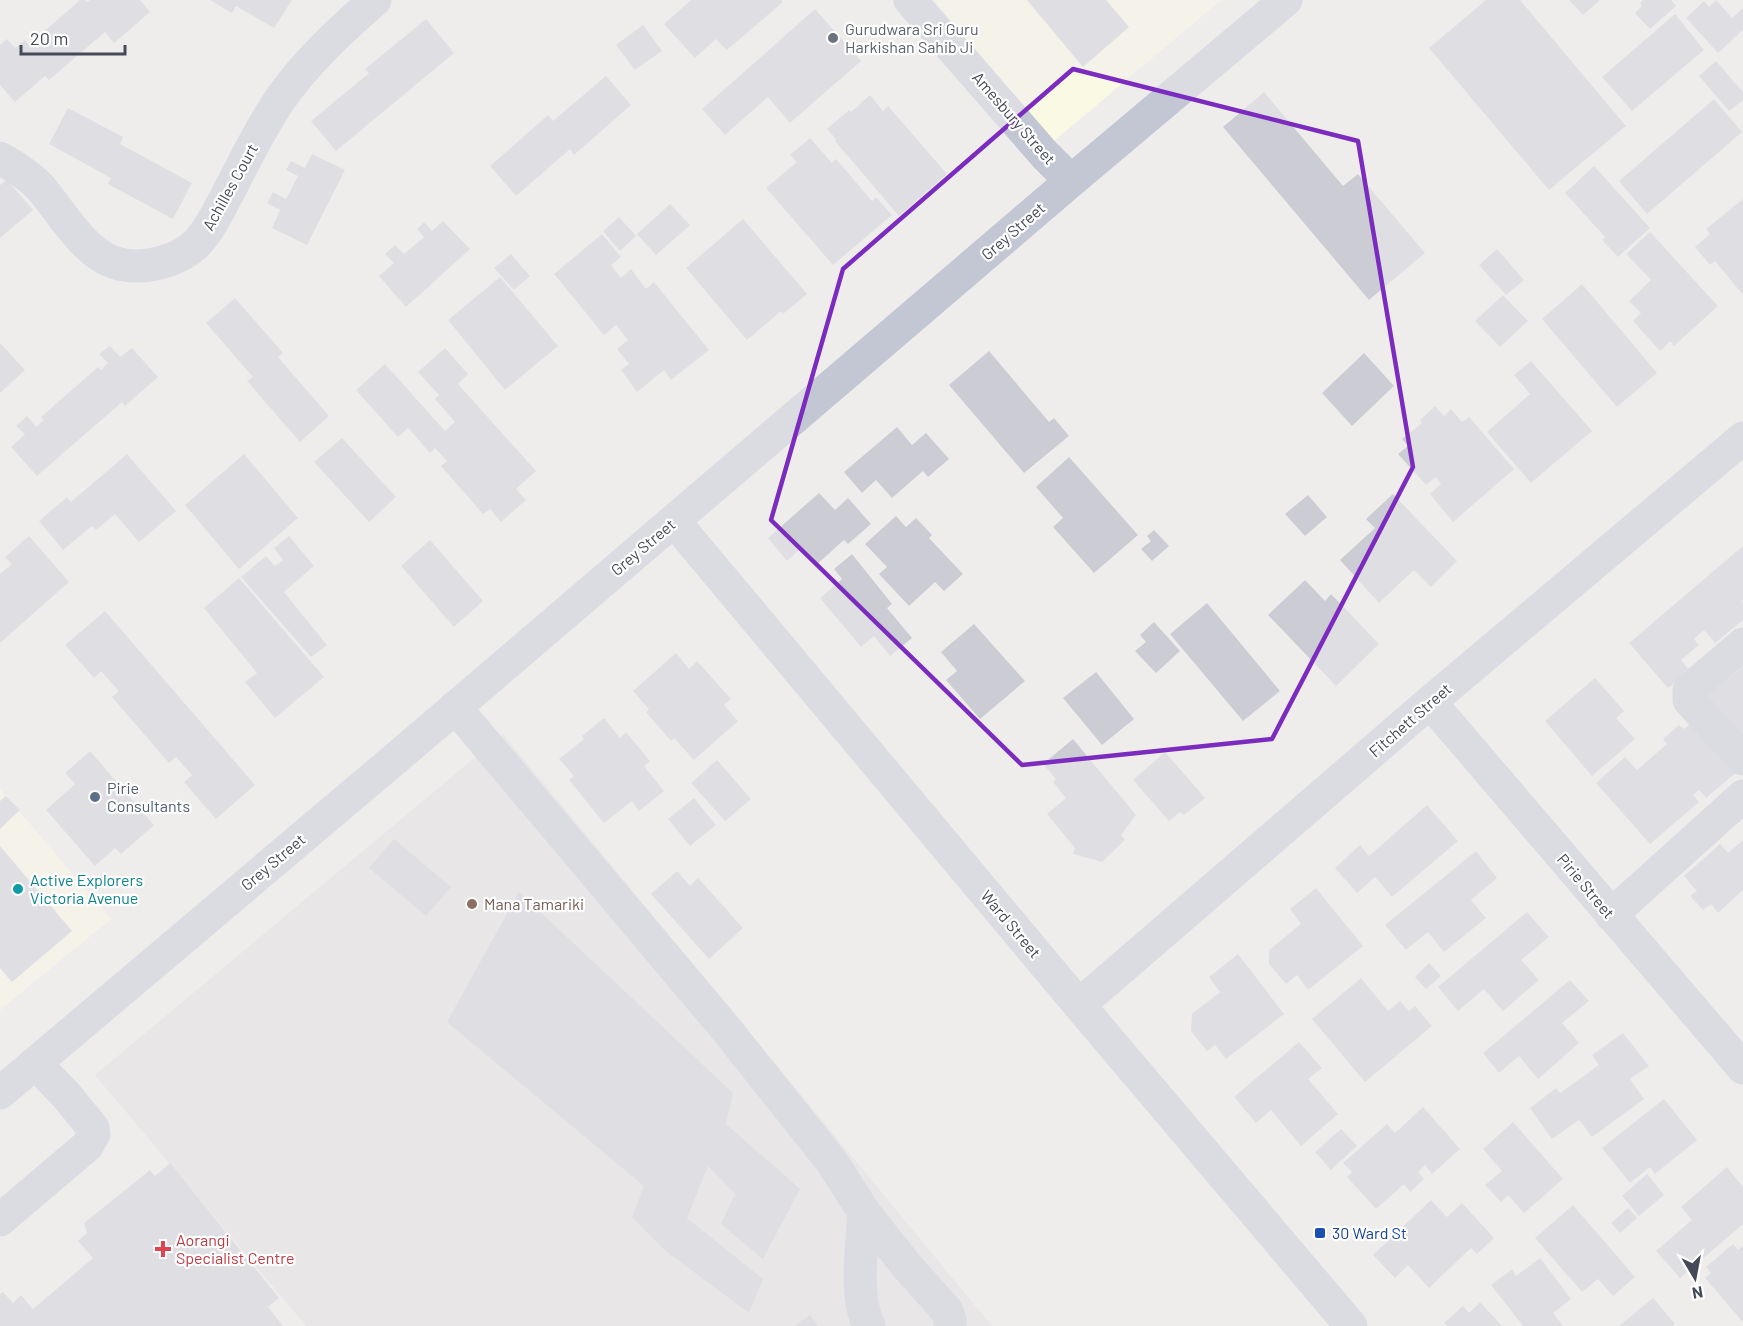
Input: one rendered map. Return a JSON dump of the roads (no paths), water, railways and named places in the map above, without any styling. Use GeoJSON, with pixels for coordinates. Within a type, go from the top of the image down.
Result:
{"type":"FeatureCollection","features":[{"type":"Feature","properties":{"kind":"street","name":"Achilles Court"},"geometry":{"type":"LineString","coordinates":[[0,158],[27,175],[39,186],[88,246],[103,257],[116,263],[135,266],[170,259],[196,243],[212,224],[267,120],[297,76],[331,40],[375,0]]}},
{"type":"Feature","properties":{"kind":"street","name":"Amesbury Street"},"geometry":{"type":"LineString","coordinates":[[910,0],[1045,155],[1071,181]]}},
{"type":"Feature","properties":{"kind":"street","name":"Grey Street"},"geometry":{"type":"LineString","coordinates":[[0,1093],[1286,0]]}},
{"type":"Feature","properties":{"kind":"street","name":"Fitchett Street"},"geometry":{"type":"LineString","coordinates":[[1079,1005],[1430,702],[1743,438]]}},
{"type":"Feature","properties":{"kind":"street","name":"Ward Street"},"geometry":{"type":"LineString","coordinates":[[674,521],[1351,1326]]}},
{"type":"Feature","properties":{"kind":"street"},"geometry":{"type":"LineString","coordinates":[[1743,644],[1689,690],[1689,700],[1743,759]]}},
{"type":"Feature","properties":{"kind":"street","name":"Pirie Street"},"geometry":{"type":"LineString","coordinates":[[1430,702],[1743,1068]]}},
{"type":"Feature","properties":{"kind":"street"},"geometry":{"type":"LineString","coordinates":[[455,707],[733,1038],[832,1161],[864,1212],[906,1265],[947,1311],[950,1326]]}},
{"type":"Feature","properties":{"kind":"street"},"geometry":{"type":"LineString","coordinates":[[1611,915],[1743,796]]}},
{"type":"Feature","properties":{"kind":"street"},"geometry":{"type":"LineString","coordinates":[[0,1220],[87,1146],[94,1134],[93,1128],[66,1095],[35,1063]]}},
{"type":"Feature","properties":{"kind":"street"},"geometry":{"type":"LineString","coordinates":[[864,1212],[861,1298],[869,1326]]}},
{"type":"Feature","properties":{"kind":"place","name":"Gurudwara Sri Guru Harkishan Sahib Ji"},"geometry":{"type":"Point","coordinates":[833,38]}},
{"type":"Feature","properties":{"kind":"place","name":"Pirie Consultants"},"geometry":{"type":"Point","coordinates":[95,797]}},
{"type":"Feature","properties":{"kind":"place","name":"Active Explorers Victoria Avenue"},"geometry":{"type":"Point","coordinates":[18,889]}},
{"type":"Feature","properties":{"kind":"place","name":"Mana Tamariki"},"geometry":{"type":"Point","coordinates":[472,904]}},
{"type":"Feature","properties":{"kind":"place","name":"30 Ward St"},"geometry":{"type":"Point","coordinates":[1320,1233]}},
{"type":"Feature","properties":{"kind":"place","name":"Aorangi Specialist Centre"},"geometry":{"type":"Point","coordinates":[163,1249]}}]}
